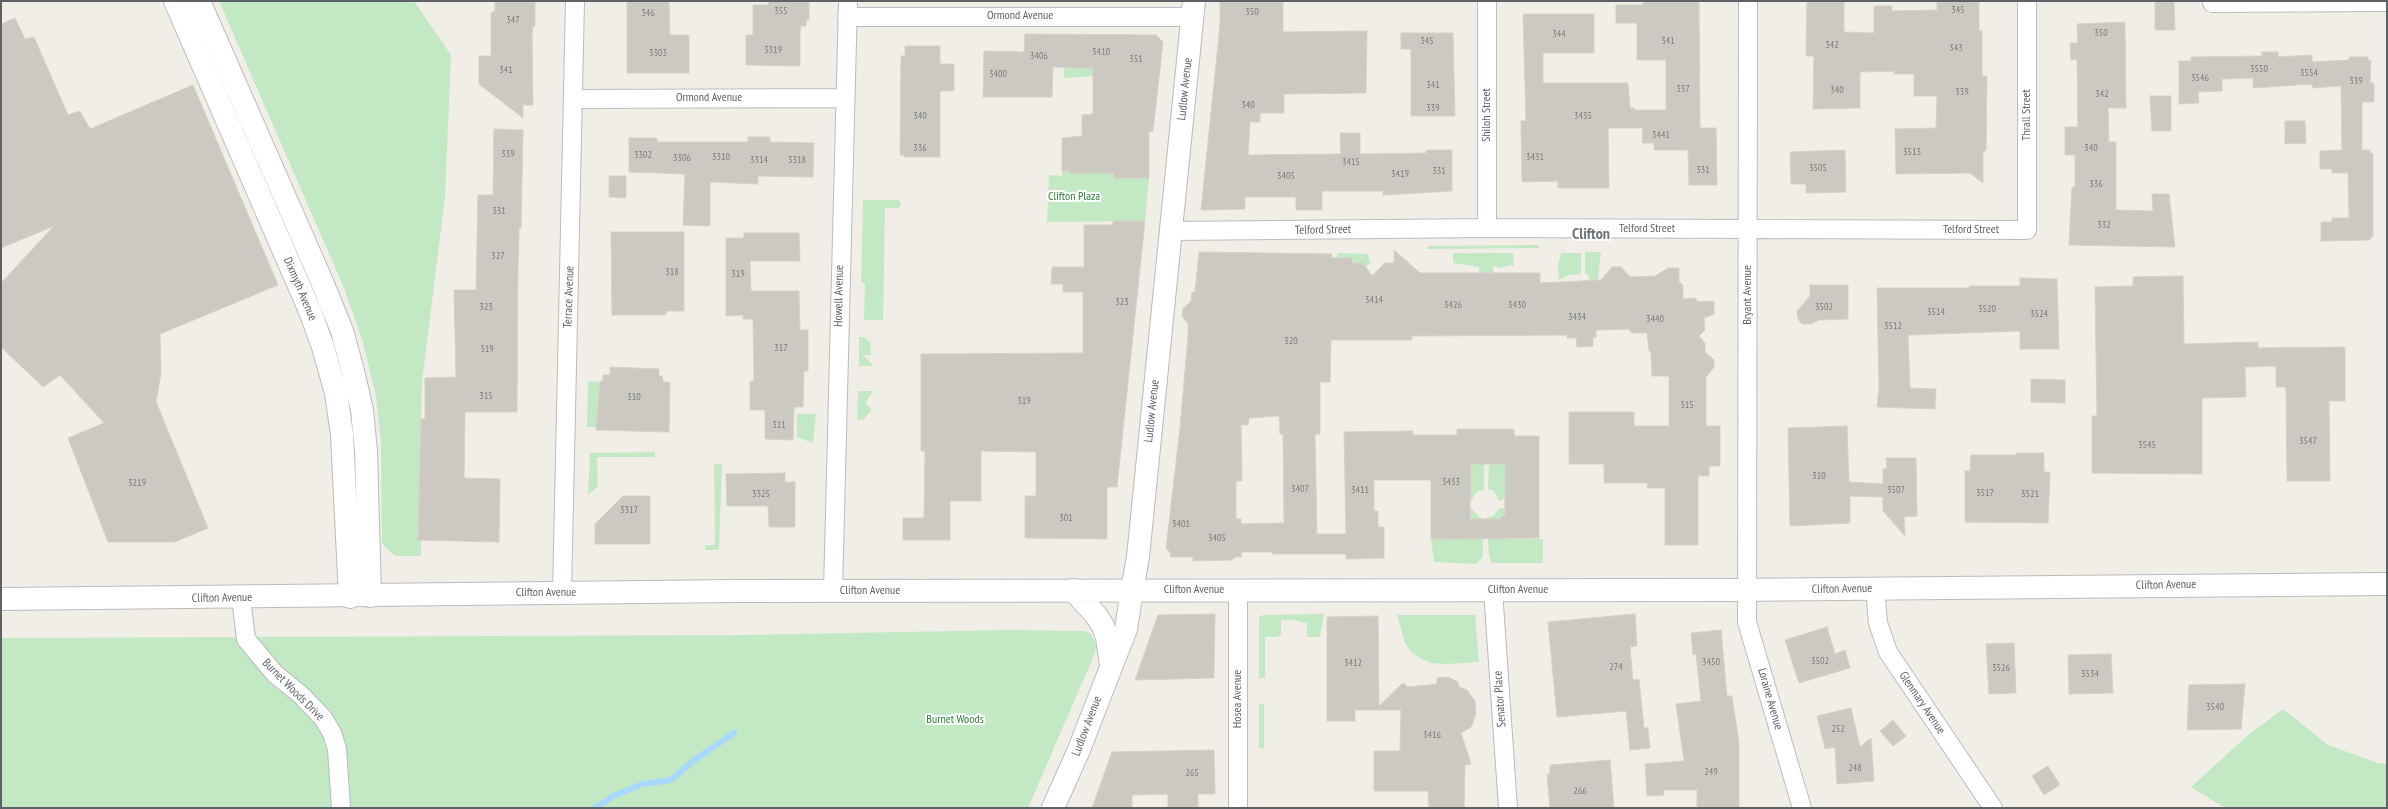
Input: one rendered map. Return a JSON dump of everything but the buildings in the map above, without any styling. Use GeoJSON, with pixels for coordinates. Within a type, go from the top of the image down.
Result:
{"type":"FeatureCollection","features":[{"type":"Feature","properties":{"kind":"main road","name":"Dixmyth Avenue"},"geometry":{"type":"LineString","coordinates":[[175,1],[310,311],[323,347],[336,393],[360,597]]}},
{"type":"Feature","properties":{"kind":"main road","name":"Dixmyth Avenue"},"geometry":{"type":"LineString","coordinates":[[199,1],[323,284],[342,331],[353,371],[362,410],[366,451],[360,597]]}},
{"type":"Feature","properties":{"kind":"main road","name":"Ludlow Avenue"},"geometry":{"type":"LineString","coordinates":[[1053,808],[1078,752],[1126,629],[1132,590],[1171,231],[1193,9]]}},
{"type":"Feature","properties":{"kind":"main road","name":"Clifton Avenue"},"geometry":{"type":"LineString","coordinates":[[1,599],[360,597],[562,593],[833,591],[1747,590],[2387,584]]}},
{"type":"Feature","properties":{"kind":"main road"},"geometry":{"type":"LineString","coordinates":[[1073,590],[1096,615],[1103,626],[1107,638],[1111,665]]}},
{"type":"Feature","properties":{"kind":"street","name":"Terrace Avenue"},"geometry":{"type":"LineString","coordinates":[[562,593],[575,1]]}},
{"type":"Feature","properties":{"kind":"street","name":"Shiloh Street"},"geometry":{"type":"LineString","coordinates":[[1487,1],[1487,228]]}},
{"type":"Feature","properties":{"kind":"street","name":"Bryant Avenue"},"geometry":{"type":"LineString","coordinates":[[1747,590],[1748,1]]}},
{"type":"Feature","properties":{"kind":"street","name":"Thrall Street"},"geometry":{"type":"LineString","coordinates":[[2026,1],[2026,230]]}},
{"type":"Feature","properties":{"kind":"street"},"geometry":{"type":"LineString","coordinates":[[2212,3],[2387,2]]}},
{"type":"Feature","properties":{"kind":"street","name":"Ormond Avenue"},"geometry":{"type":"LineString","coordinates":[[848,9],[1193,9]]}},
{"type":"Feature","properties":{"kind":"street","name":"Howell Avenue"},"geometry":{"type":"LineString","coordinates":[[833,591],[848,9]]}},
{"type":"Feature","properties":{"kind":"street","name":"Ormond Avenue"},"geometry":{"type":"LineString","coordinates":[[573,99],[845,98]]}},
{"type":"Feature","properties":{"kind":"street","name":"Telford Street"},"geometry":{"type":"LineString","coordinates":[[1171,231],[1487,228],[2026,230]]}},
{"type":"Feature","properties":{"kind":"street","name":"Glenmary Avenue"},"geometry":{"type":"LineString","coordinates":[[1874,588],[1878,624],[1888,652],[1993,808]]}},
{"type":"Feature","properties":{"kind":"street","name":"Hosea Avenue"},"geometry":{"type":"LineString","coordinates":[[1238,590],[1238,808]]}},
{"type":"Feature","properties":{"kind":"street","name":"Senator Place"},"geometry":{"type":"LineString","coordinates":[[1493,590],[1508,808]]}},
{"type":"Feature","properties":{"kind":"street","name":"Loraine Avenue"},"geometry":{"type":"LineString","coordinates":[[1747,590],[1747,622],[1802,808]]}},
{"type":"Feature","properties":{"kind":"street","name":"Burnet Woods Drive"},"geometry":{"type":"LineString","coordinates":[[241,598],[246,639],[275,674],[301,695],[323,718],[332,733],[337,749],[341,808]]}},
{"type":"Feature","properties":{"kind":"green space"},"geometry":{"type":"Polygon","coordinates":[[[219,1],[414,1],[451,55],[445,197],[422,382],[418,540],[421,540],[421,556],[395,556],[382,544],[381,444],[376,396],[362,339],[344,288],[219,1]]]}},
{"type":"Feature","properties":{"kind":"green space"},"geometry":{"type":"Polygon","coordinates":[[[1063,35],[1094,68],[1097,76],[1064,78],[1063,35]]]}},
{"type":"Feature","properties":{"kind":"green space","name":"Clifton Plaza"},"geometry":{"type":"Polygon","coordinates":[[[1062,171],[1070,171],[1070,173],[1114,173],[1114,178],[1149,178],[1145,221],[1047,222],[1049,175],[1062,176],[1062,171]]]}},
{"type":"Feature","properties":{"kind":"green space"},"geometry":{"type":"Polygon","coordinates":[[[863,200],[899,200],[901,203],[899,208],[885,208],[883,320],[864,320],[865,283],[861,282],[863,200]]]}},
{"type":"Feature","properties":{"kind":"green space"},"geometry":{"type":"Polygon","coordinates":[[[1538,245],[1539,248],[1426,249],[1429,246],[1538,245]]]}},
{"type":"Feature","properties":{"kind":"green space"},"geometry":{"type":"Polygon","coordinates":[[[1585,252],[1601,252],[1596,297],[1591,291],[1588,274],[1585,274],[1585,252]]]}},
{"type":"Feature","properties":{"kind":"green space"},"geometry":{"type":"Polygon","coordinates":[[[1337,253],[1368,254],[1370,263],[1366,267],[1363,263],[1352,263],[1352,258],[1340,258],[1340,263],[1337,266],[1337,253]]]}},
{"type":"Feature","properties":{"kind":"green space"},"geometry":{"type":"Polygon","coordinates":[[[1453,253],[1513,253],[1514,266],[1510,265],[1500,268],[1493,266],[1494,336],[1479,336],[1479,267],[1453,263],[1453,253]]]}},
{"type":"Feature","properties":{"kind":"green space"},"geometry":{"type":"Polygon","coordinates":[[[1561,253],[1581,253],[1581,274],[1569,275],[1559,280],[1558,266],[1561,253]]]}},
{"type":"Feature","properties":{"kind":"green space"},"geometry":{"type":"Polygon","coordinates":[[[859,337],[864,337],[870,342],[871,355],[863,355],[874,366],[859,366],[859,337]]]}},
{"type":"Feature","properties":{"kind":"green space"},"geometry":{"type":"Polygon","coordinates":[[[588,381],[600,382],[596,427],[587,427],[588,381]]]}},
{"type":"Feature","properties":{"kind":"green space"},"geometry":{"type":"Polygon","coordinates":[[[858,391],[873,391],[865,403],[872,410],[863,420],[857,420],[858,391]]]}},
{"type":"Feature","properties":{"kind":"green space"},"geometry":{"type":"Polygon","coordinates":[[[797,414],[816,414],[813,443],[797,437],[797,414]]]}},
{"type":"Feature","properties":{"kind":"green space"},"geometry":{"type":"Polygon","coordinates":[[[655,452],[655,457],[597,457],[598,486],[588,495],[590,453],[655,452]]]}},
{"type":"Feature","properties":{"kind":"green space"},"geometry":{"type":"Polygon","coordinates":[[[714,464],[722,464],[719,550],[705,550],[705,545],[715,545],[714,464]]]}},
{"type":"Feature","properties":{"kind":"green space"},"geometry":{"type":"Polygon","coordinates":[[[1471,464],[1484,464],[1484,490],[1477,491],[1471,501],[1471,464]]]}},
{"type":"Feature","properties":{"kind":"green space"},"geometry":{"type":"Polygon","coordinates":[[[1489,464],[1505,464],[1505,499],[1499,501],[1494,491],[1488,489],[1489,464]]]}},
{"type":"Feature","properties":{"kind":"green space"},"geometry":{"type":"Polygon","coordinates":[[[1471,508],[1479,517],[1483,518],[1483,556],[1477,564],[1434,562],[1431,539],[1473,539],[1473,519],[1471,519],[1471,508]]]}},
{"type":"Feature","properties":{"kind":"green space"},"geometry":{"type":"Polygon","coordinates":[[[1500,508],[1505,508],[1505,516],[1501,516],[1502,539],[1543,539],[1543,563],[1492,563],[1489,557],[1487,518],[1493,516],[1500,508]]]}},
{"type":"Feature","properties":{"kind":"green space"},"geometry":{"type":"Polygon","coordinates":[[[1324,614],[1320,637],[1307,637],[1307,623],[1293,620],[1281,620],[1281,635],[1277,637],[1265,637],[1265,678],[1259,678],[1259,617],[1263,615],[1324,614]]]}},
{"type":"Feature","properties":{"kind":"green space"},"geometry":{"type":"Polygon","coordinates":[[[1397,615],[1475,615],[1479,662],[1447,664],[1431,663],[1420,658],[1411,652],[1405,643],[1397,615]]]}},
{"type":"Feature","properties":{"kind":"green space","name":"Burnet Woods"},"geometry":{"type":"Polygon","coordinates":[[[1008,630],[1084,631],[1091,634],[1096,645],[1095,653],[1028,808],[1,808],[1,638],[745,635],[1008,630]]]}},
{"type":"Feature","properties":{"kind":"green space"},"geometry":{"type":"Polygon","coordinates":[[[1259,704],[1264,704],[1264,749],[1259,748],[1259,704]]]}},
{"type":"Feature","properties":{"kind":"green space"},"geometry":{"type":"Polygon","coordinates":[[[2283,709],[2328,745],[2378,763],[2387,764],[2387,808],[2225,808],[2191,787],[2247,736],[2283,709]]]}},
{"type":"Feature","properties":{"kind":"waterway"},"geometry":{"type":"LineString","coordinates":[[595,808],[613,796],[643,784],[671,780],[693,761],[734,733]]}},
{"type":"Feature","properties":{"kind":"district","name":"Clifton"},"geometry":{"type":"Point","coordinates":[1591,234]}}]}
